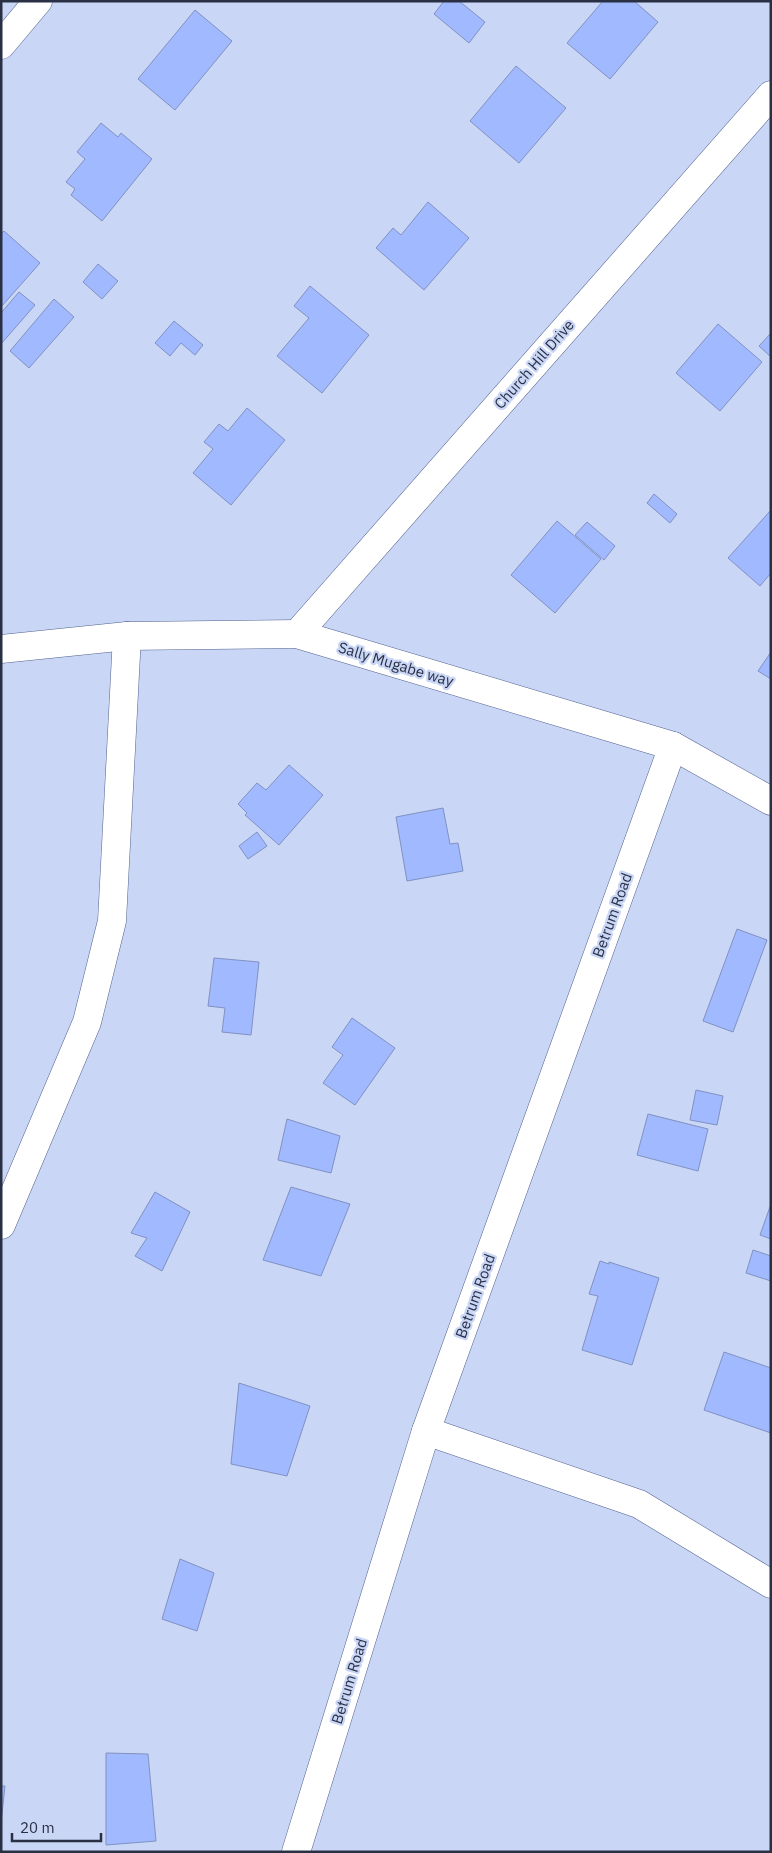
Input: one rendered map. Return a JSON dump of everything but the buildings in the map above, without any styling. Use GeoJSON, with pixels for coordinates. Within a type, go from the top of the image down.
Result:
{"type":"FeatureCollection","features":[{"type":"Feature","properties":{"kind":"street"},"geometry":{"type":"LineString","coordinates":[[1,45],[28,5]]}},
{"type":"Feature","properties":{"kind":"street","name":"Church Hill Drive"},"geometry":{"type":"LineString","coordinates":[[296,634],[771,95]]}},
{"type":"Feature","properties":{"kind":"street","name":"Sally Mugabe way"},"geometry":{"type":"LineString","coordinates":[[1,649],[127,636],[296,634],[673,746],[771,801]]}},
{"type":"Feature","properties":{"kind":"street"},"geometry":{"type":"LineString","coordinates":[[1,1225],[87,1022],[112,921],[127,636]]}},
{"type":"Feature","properties":{"kind":"street","name":"Betrum Road"},"geometry":{"type":"LineString","coordinates":[[296,1852],[426,1431],[673,746]]}},
{"type":"Feature","properties":{"kind":"street"},"geometry":{"type":"LineString","coordinates":[[426,1431],[639,1504],[771,1584]]}}]}
